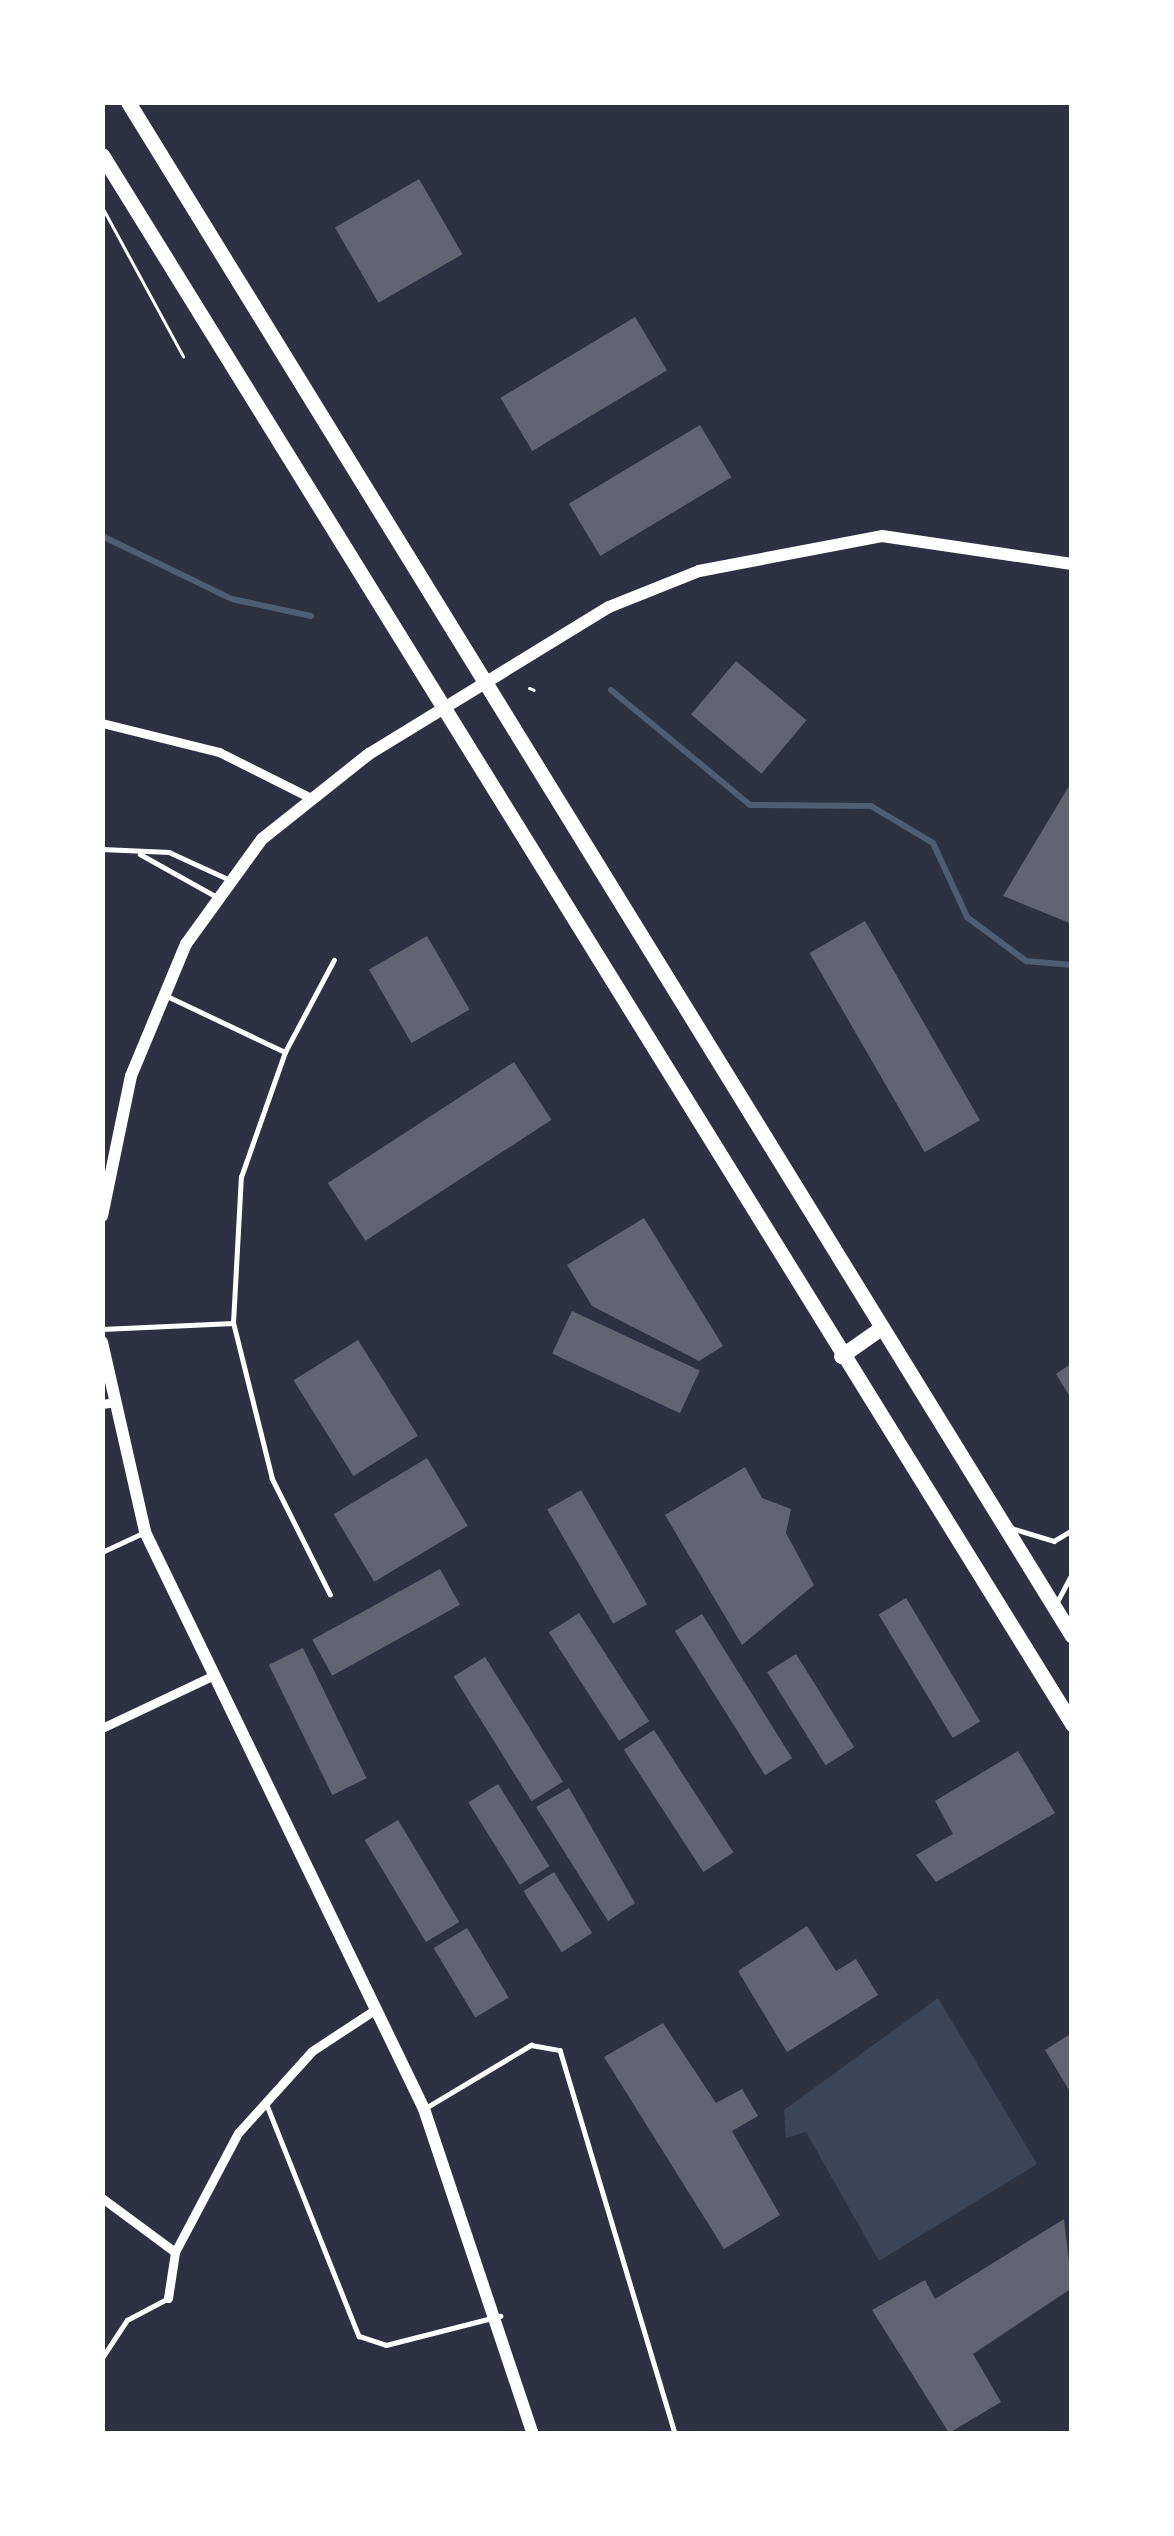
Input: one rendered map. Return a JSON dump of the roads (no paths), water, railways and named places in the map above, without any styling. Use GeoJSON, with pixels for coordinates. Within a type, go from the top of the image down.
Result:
{"type":"FeatureCollection","features":[{"type":"Feature","properties":{"kind":"main road"},"geometry":{"type":"LineString","coordinates":[[128,102],[1072,1636]]}},
{"type":"Feature","properties":{"kind":"main road"},"geometry":{"type":"LineString","coordinates":[[102,155],[439,709],[1072,1724]]}},
{"type":"Feature","properties":{"kind":"main road"},"geometry":{"type":"LineString","coordinates":[[841,1356],[881,1328]]}},
{"type":"Feature","properties":{"kind":"street"},"geometry":{"type":"LineString","coordinates":[[102,1216],[131,1076],[162,993],[215,896],[310,798],[439,709],[609,607],[801,544],[882,536],[1072,564]]}},
{"type":"Feature","properties":{"kind":"street"},"geometry":{"type":"LineString","coordinates":[[102,723],[219,752],[310,798]]}},
{"type":"Feature","properties":{"kind":"street"},"geometry":{"type":"LineString","coordinates":[[102,1342],[106,1404],[145,1532],[424,2109],[500,2316],[533,2434]]}},
{"type":"Feature","properties":{"kind":"street"},"geometry":{"type":"LineString","coordinates":[[102,1728],[214,1675]]}},
{"type":"Feature","properties":{"kind":"street"},"geometry":{"type":"LineString","coordinates":[[168,2298],[176,2252],[264,2098],[376,2009]]}},
{"type":"Feature","properties":{"kind":"street"},"geometry":{"type":"LineString","coordinates":[[102,2198],[176,2252]]}},
{"type":"Feature","properties":{"kind":"lane"},"geometry":{"type":"LineString","coordinates":[[102,848],[170,853],[228,879]]}},
{"type":"Feature","properties":{"kind":"lane"},"geometry":{"type":"LineString","coordinates":[[140,854],[215,896]]}},
{"type":"Feature","properties":{"kind":"lane"},"geometry":{"type":"LineString","coordinates":[[329,1595],[272,1479],[233,1323],[241,1177],[285,1052],[334,960]]}},
{"type":"Feature","properties":{"kind":"lane"},"geometry":{"type":"LineString","coordinates":[[162,993],[285,1052]]}},
{"type":"Feature","properties":{"kind":"lane"},"geometry":{"type":"LineString","coordinates":[[102,1329],[233,1323]]}},
{"type":"Feature","properties":{"kind":"lane"},"geometry":{"type":"LineString","coordinates":[[1004,1526],[1054,1541],[1072,1530]]}},
{"type":"Feature","properties":{"kind":"lane"},"geometry":{"type":"LineString","coordinates":[[102,1552],[145,1532]]}},
{"type":"Feature","properties":{"kind":"lane"},"geometry":{"type":"LineString","coordinates":[[1054,1608],[1072,1574]]}},
{"type":"Feature","properties":{"kind":"lane"},"geometry":{"type":"LineString","coordinates":[[424,2109],[531,2045],[560,2050],[675,2434]]}},
{"type":"Feature","properties":{"kind":"lane"},"geometry":{"type":"LineString","coordinates":[[264,2098],[358,2336],[386,2345],[500,2316]]}},
{"type":"Feature","properties":{"kind":"lane"},"geometry":{"type":"LineString","coordinates":[[102,2357],[127,2320],[168,2298]]}},
{"type":"Feature","properties":{"kind":"waterway"},"geometry":{"type":"LineString","coordinates":[[102,536],[232,599],[311,616]]}},
{"type":"Feature","properties":{"kind":"waterway"},"geometry":{"type":"LineString","coordinates":[[611,690],[750,805],[871,806],[933,843],[967,917],[1026,961],[1072,965]]}}]}
